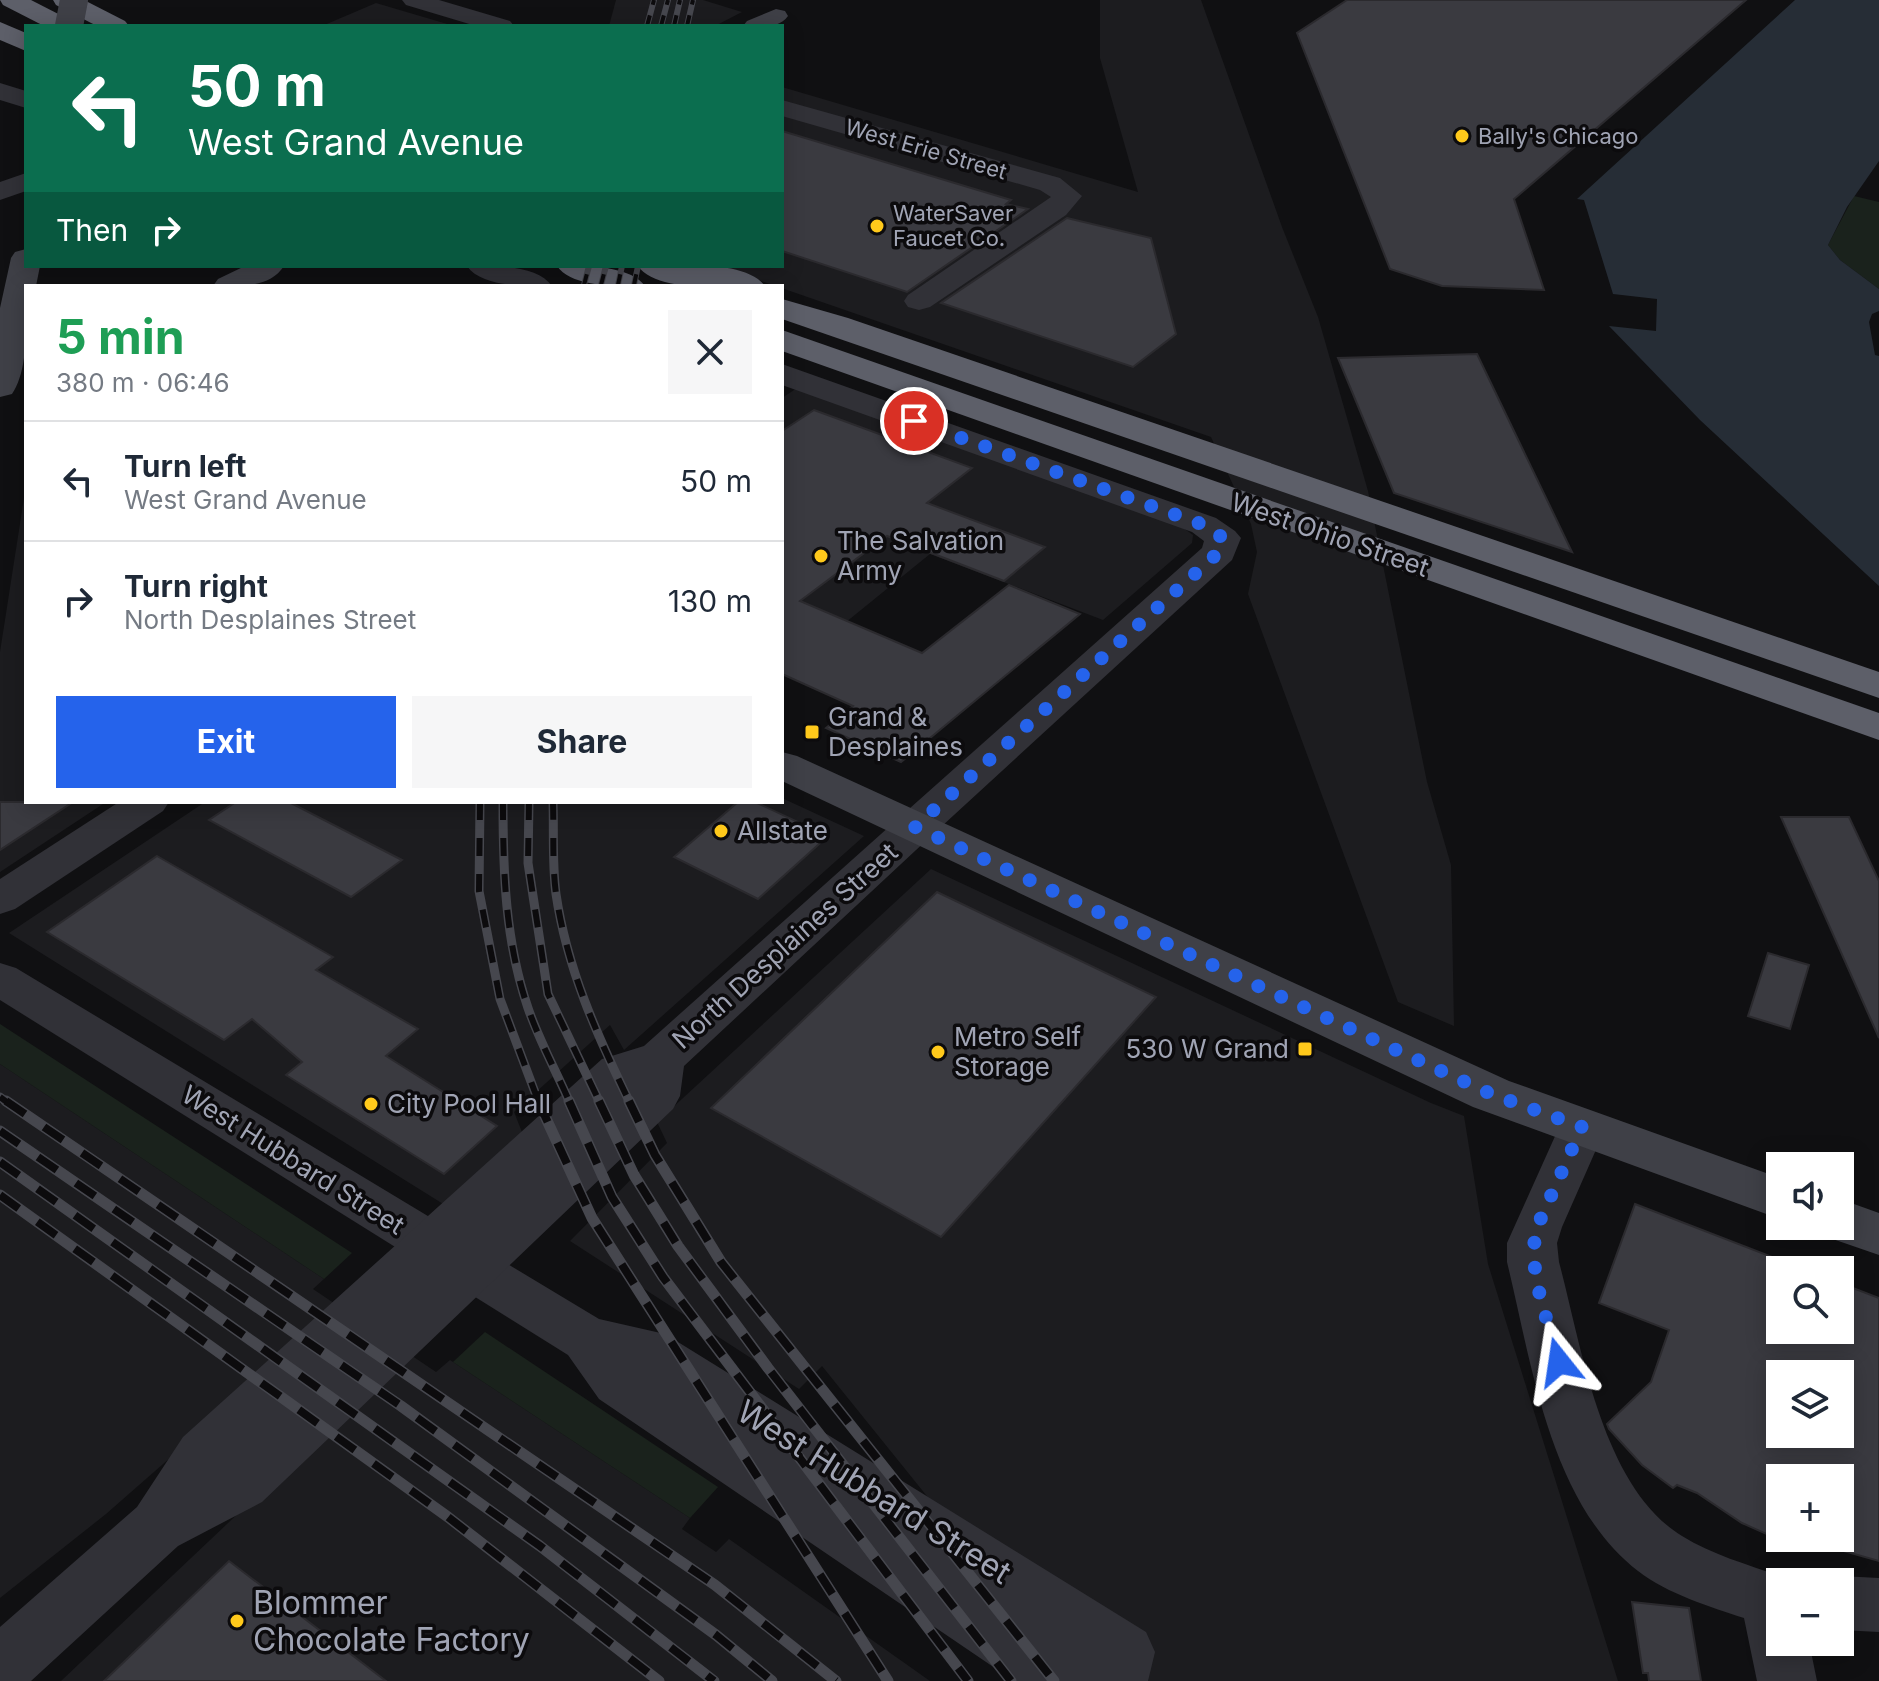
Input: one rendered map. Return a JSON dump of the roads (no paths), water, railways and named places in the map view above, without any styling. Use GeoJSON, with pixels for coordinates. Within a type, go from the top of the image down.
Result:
{"type":"FeatureCollection","features":[{"type":"Feature","properties":{"kind":"highway"},"geometry":{"type":"LineString","coordinates":[[12,0],[59,24]]}},
{"type":"Feature","properties":{"kind":"highway"},"geometry":{"type":"LineString","coordinates":[[65,0],[112,24]]}},
{"type":"Feature","properties":{"kind":"highway"},"geometry":{"type":"LineString","coordinates":[[0,30],[24,42]]}},
{"type":"Feature","properties":{"kind":"highway"},"geometry":{"type":"LineString","coordinates":[[0,47],[24,53]]}},
{"type":"Feature","properties":{"kind":"highway"},"geometry":{"type":"LineString","coordinates":[[578,268],[623,284]]}},
{"type":"Feature","properties":{"kind":"highway"},"geometry":{"type":"LineString","coordinates":[[659,268],[705,284]]}},
{"type":"Feature","properties":{"kind":"highway"},"geometry":{"type":"LineString","coordinates":[[697,268],[743,284]]}},
{"type":"Feature","properties":{"kind":"highway"},"geometry":{"type":"LineString","coordinates":[[784,299],[837,325]]}},
{"type":"Feature","properties":{"kind":"highway","name":"West Ohio Street"},"geometry":{"type":"LineString","coordinates":[[784,310],[837,325],[1879,686]]}},
{"type":"Feature","properties":{"kind":"highway","name":"West Ohio Street"},"geometry":{"type":"LineString","coordinates":[[784,341],[1879,727]]}},
{"type":"Feature","properties":{"kind":"main road"},"geometry":{"type":"LineString","coordinates":[[69,24],[74,0]]}},
{"type":"Feature","properties":{"kind":"main road"},"geometry":{"type":"LineString","coordinates":[[8,397],[25,268]]}},
{"type":"Feature","properties":{"kind":"main road"},"geometry":{"type":"LineString","coordinates":[[233,284],[265,268]]}},
{"type":"Feature","properties":{"kind":"main road"},"geometry":{"type":"LineString","coordinates":[[784,766],[1491,1094],[1766,1194]]}},
{"type":"Feature","properties":{"kind":"main road"},"geometry":{"type":"LineString","coordinates":[[1854,1225],[1879,1234]]}},
{"type":"Feature","properties":{"kind":"street"},"geometry":{"type":"LineString","coordinates":[[434,2],[496,24]]}},
{"type":"Feature","properties":{"kind":"street"},"geometry":{"type":"LineString","coordinates":[[0,91],[24,99]]}},
{"type":"Feature","properties":{"kind":"street","name":"West Erie Street"},"geometry":{"type":"LineString","coordinates":[[784,109],[1050,184],[1068,196],[1059,207],[919,301]]}},
{"type":"Feature","properties":{"kind":"street"},"geometry":{"type":"LineString","coordinates":[[0,192],[24,182]]}},
{"type":"Feature","properties":{"kind":"street"},"geometry":{"type":"LineString","coordinates":[[488,268],[532,284]]}},
{"type":"Feature","properties":{"kind":"street","name":"West Ohio Street"},"geometry":{"type":"LineString","coordinates":[[787,380],[1204,525],[1223,538]]}},
{"type":"Feature","properties":{"kind":"street","name":"North Desplaines Street"},"geometry":{"type":"LineString","coordinates":[[0,1668],[158,1526],[241,1484],[451,1257],[655,1096],[661,1059],[1219,552],[1223,538]]}},
{"type":"Feature","properties":{"kind":"street"},"geometry":{"type":"LineString","coordinates":[[0,899],[145,804]]}},
{"type":"Feature","properties":{"kind":"street","name":"West Hubbard Street"},"geometry":{"type":"LineString","coordinates":[[0,979],[587,1339],[646,1350],[1046,1600],[1125,1652],[1118,1681]]}},
{"type":"Feature","properties":{"kind":"street"},"geometry":{"type":"LineString","coordinates":[[1582,1127],[1532,1243],[1533,1262],[1565,1387],[1594,1476],[1619,1516],[1660,1554],[1720,1584],[1766,1597]]}},
{"type":"Feature","properties":{"kind":"street","name":"West Hubbard Street"},"geometry":{"type":"LineString","coordinates":[[587,1339],[618,1383],[1065,1681]]}},
{"type":"Feature","properties":{"kind":"street"},"geometry":{"type":"LineString","coordinates":[[1854,1604],[1879,1605]]}},
{"type":"Feature","properties":{"kind":"street"},"geometry":{"type":"LineString","coordinates":[[1783,1656],[1787,1681]]}},
{"type":"Feature","properties":{"kind":"railway"},"geometry":{"type":"LineString","coordinates":[[648,24],[654,0]]}},
{"type":"Feature","properties":{"kind":"railway"},"geometry":{"type":"LineString","coordinates":[[662,24],[668,0]]}},
{"type":"Feature","properties":{"kind":"railway"},"geometry":{"type":"LineString","coordinates":[[674,24],[680,0]]}},
{"type":"Feature","properties":{"kind":"railway"},"geometry":{"type":"LineString","coordinates":[[687,24],[693,0]]}},
{"type":"Feature","properties":{"kind":"railway"},"geometry":{"type":"LineString","coordinates":[[584,284],[588,268]]}},
{"type":"Feature","properties":{"kind":"railway"},"geometry":{"type":"LineString","coordinates":[[601,284],[605,268]]}},
{"type":"Feature","properties":{"kind":"railway"},"geometry":{"type":"LineString","coordinates":[[618,284],[622,268]]}},
{"type":"Feature","properties":{"kind":"railway"},"geometry":{"type":"LineString","coordinates":[[634,284],[638,268]]}},
{"type":"Feature","properties":{"kind":"railway"},"geometry":{"type":"LineString","coordinates":[[480,804],[479,891],[500,999],[539,1103]]}},
{"type":"Feature","properties":{"kind":"railway"},"geometry":{"type":"LineString","coordinates":[[503,804],[505,880],[514,957],[532,1020],[570,1103]]}},
{"type":"Feature","properties":{"kind":"railway"},"geometry":{"type":"LineString","coordinates":[[529,804],[528,863],[548,994],[600,1103]]}},
{"type":"Feature","properties":{"kind":"railway"},"geometry":{"type":"LineString","coordinates":[[553,804],[555,883],[561,922],[595,1027],[630,1103]]}},
{"type":"Feature","properties":{"kind":"railway"},"geometry":{"type":"LineString","coordinates":[[0,1097],[8,1103]]}},
{"type":"Feature","properties":{"kind":"railway"},"geometry":{"type":"LineString","coordinates":[[6,1101],[715,1585],[836,1681]]}},
{"type":"Feature","properties":{"kind":"railway"},"geometry":{"type":"LineString","coordinates":[[538,1101],[592,1218],[888,1681]]}},
{"type":"Feature","properties":{"kind":"railway"},"geometry":{"type":"LineString","coordinates":[[569,1101],[612,1197],[663,1277],[968,1681]]}},
{"type":"Feature","properties":{"kind":"railway"},"geometry":{"type":"LineString","coordinates":[[599,1101],[634,1175],[678,1246],[768,1368],[1011,1681]]}},
{"type":"Feature","properties":{"kind":"railway"},"geometry":{"type":"LineString","coordinates":[[629,1101],[655,1155],[721,1262],[1054,1681]]}},
{"type":"Feature","properties":{"kind":"railway"},"geometry":{"type":"LineString","coordinates":[[0,1131],[401,1406],[716,1635],[772,1681]]}},
{"type":"Feature","properties":{"kind":"railway"},"geometry":{"type":"LineString","coordinates":[[0,1162],[540,1546],[714,1681]]}},
{"type":"Feature","properties":{"kind":"railway"},"geometry":{"type":"LineString","coordinates":[[0,1195],[448,1517],[659,1681]]}},
{"type":"Feature","properties":{"kind":"place","name":"Bally's Chicago"},"geometry":{"type":"Point","coordinates":[1462,136]}},
{"type":"Feature","properties":{"kind":"place","name":"WaterSaver Faucet Co."},"geometry":{"type":"Point","coordinates":[877,226]}},
{"type":"Feature","properties":{"kind":"place","name":"The Salvation Army"},"geometry":{"type":"Point","coordinates":[821,556]}},
{"type":"Feature","properties":{"kind":"place","name":"Grand & Desplaines"},"geometry":{"type":"Point","coordinates":[812,732]}},
{"type":"Feature","properties":{"kind":"place","name":"Allstate"},"geometry":{"type":"Point","coordinates":[721,831]}},
{"type":"Feature","properties":{"kind":"place","name":"530 W Grand"},"geometry":{"type":"Point","coordinates":[1305,1049]}},
{"type":"Feature","properties":{"kind":"place","name":"Metro Self Storage"},"geometry":{"type":"Point","coordinates":[938,1052]}},
{"type":"Feature","properties":{"kind":"place","name":"City Pool Hall"},"geometry":{"type":"Point","coordinates":[371,1104]}},
{"type":"Feature","properties":{"kind":"place","name":"Blommer Chocolate Factory"},"geometry":{"type":"Point","coordinates":[237,1621]}}]}
